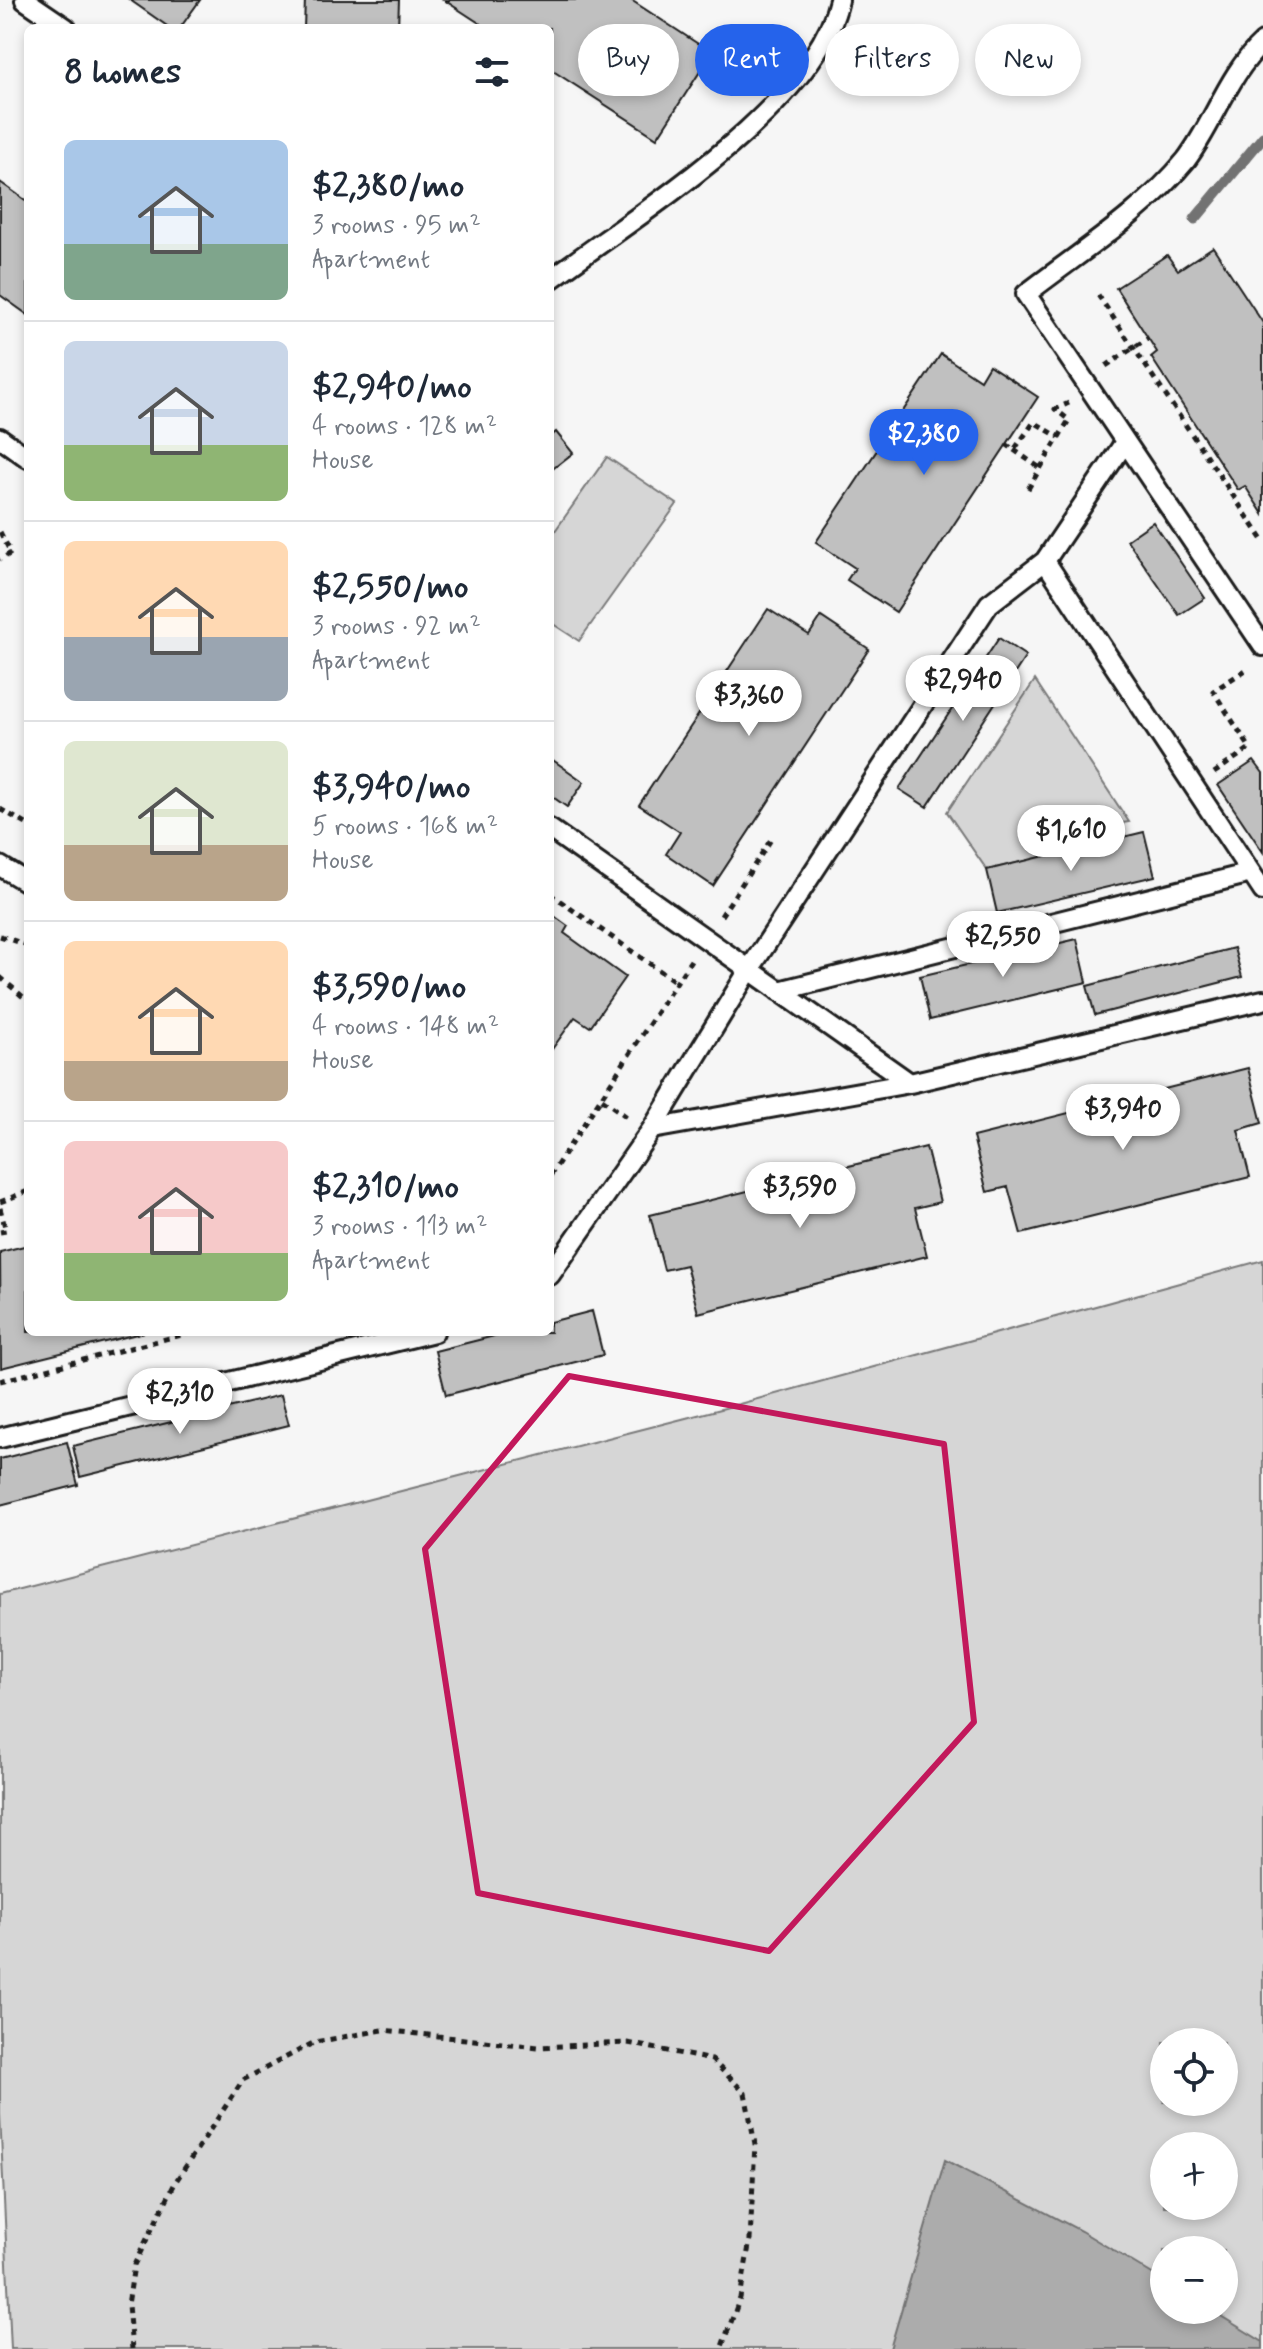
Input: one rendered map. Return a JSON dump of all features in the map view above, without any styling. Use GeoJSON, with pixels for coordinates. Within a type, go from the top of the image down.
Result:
{"type":"FeatureCollection","features":[{"type":"Feature","properties":{"kind":"lane"},"geometry":{"type":"LineString","coordinates":[[25,0],[60,24]]}},
{"type":"Feature","properties":{"kind":"lane"},"geometry":{"type":"LineString","coordinates":[[554,277],[733,143],[777,104],[816,52],[839,0]]}},
{"type":"Feature","properties":{"kind":"lane"},"geometry":{"type":"LineString","coordinates":[[1263,42],[1237,72],[1187,159],[1148,199],[1026,294],[1263,646]]}},
{"type":"Feature","properties":{"kind":"lane"},"geometry":{"type":"LineString","coordinates":[[0,438],[24,455]]}},
{"type":"Feature","properties":{"kind":"lane"},"geometry":{"type":"LineString","coordinates":[[554,1269],[652,1129],[749,970],[989,604],[1045,561],[1125,442]]}},
{"type":"Feature","properties":{"kind":"lane"},"geometry":{"type":"LineString","coordinates":[[1045,561],[1263,891]]}},
{"type":"Feature","properties":{"kind":"lane"},"geometry":{"type":"LineString","coordinates":[[554,832],[910,1083]]}},
{"type":"Feature","properties":{"kind":"lane"},"geometry":{"type":"LineString","coordinates":[[0,866],[24,881]]}},
{"type":"Feature","properties":{"kind":"lane"},"geometry":{"type":"LineString","coordinates":[[779,991],[1251,873]]}},
{"type":"Feature","properties":{"kind":"lane"},"geometry":{"type":"LineString","coordinates":[[652,1129],[910,1083],[1263,1000]]}},
{"type":"Feature","properties":{"kind":"lane"},"geometry":{"type":"LineString","coordinates":[[0,1438],[418,1336]]}},
{"type":"Feature","properties":{"kind":"path"},"geometry":{"type":"LineString","coordinates":[[1098,295],[1263,540]]}},
{"type":"Feature","properties":{"kind":"path"},"geometry":{"type":"LineString","coordinates":[[1106,366],[1133,345],[1148,338]]}},
{"type":"Feature","properties":{"kind":"path"},"geometry":{"type":"LineString","coordinates":[[1028,489],[1069,420],[1055,409],[1074,401]]}},
{"type":"Feature","properties":{"kind":"path"},"geometry":{"type":"LineString","coordinates":[[1014,450],[1034,422],[1059,437]]}},
{"type":"Feature","properties":{"kind":"path"},"geometry":{"type":"LineString","coordinates":[[1006,444],[1040,468]]}},
{"type":"Feature","properties":{"kind":"path"},"geometry":{"type":"LineString","coordinates":[[0,532],[11,553],[0,560]]}},
{"type":"Feature","properties":{"kind":"path"},"geometry":{"type":"LineString","coordinates":[[1214,773],[1250,748],[1213,691],[1250,668]]}},
{"type":"Feature","properties":{"kind":"path"},"geometry":{"type":"LineString","coordinates":[[0,809],[24,823]]}},
{"type":"Feature","properties":{"kind":"path"},"geometry":{"type":"LineString","coordinates":[[721,917],[772,838]]}},
{"type":"Feature","properties":{"kind":"path"},"geometry":{"type":"LineString","coordinates":[[554,897],[676,982]]}},
{"type":"Feature","properties":{"kind":"path"},"geometry":{"type":"LineString","coordinates":[[0,936],[24,944]]}},
{"type":"Feature","properties":{"kind":"path"},"geometry":{"type":"LineString","coordinates":[[554,1168],[694,956]]}},
{"type":"Feature","properties":{"kind":"path"},"geometry":{"type":"LineString","coordinates":[[0,977],[24,998]]}},
{"type":"Feature","properties":{"kind":"path"},"geometry":{"type":"LineString","coordinates":[[602,1099],[628,1117]]}},
{"type":"Feature","properties":{"kind":"path"},"geometry":{"type":"LineString","coordinates":[[0,1232],[6,1231],[0,1205],[24,1193]]}},
{"type":"Feature","properties":{"kind":"path"},"geometry":{"type":"LineString","coordinates":[[0,1381],[177,1336]]}},
{"type":"Feature","properties":{"kind":"path"},"geometry":{"type":"LineString","coordinates":[[132,2349],[128,2305],[134,2265],[176,2181],[243,2080],[315,2042],[383,2030],[538,2047],[628,2043],[712,2060],[745,2093],[755,2144],[750,2240],[740,2298],[721,2349]]}},
{"type":"Feature","properties":{"kind":"highlighted area"},"geometry":{"type":"Polygon","coordinates":[[[569,1376],[944,1444],[974,1722],[769,1951],[478,1893],[425,1549],[569,1376]]]}},
{"type":"Feature","properties":{"kind":"shaded area"},"geometry":{"type":"Polygon","coordinates":[[[607,457],[677,504],[579,641],[554,625],[554,532],[607,457]]]}},
{"type":"Feature","properties":{"kind":"shaded area"},"geometry":{"type":"Polygon","coordinates":[[[1035,680],[1129,822],[1122,823],[1125,837],[987,870],[947,812],[1035,680]]]}},
{"type":"Feature","properties":{"kind":"shaded area"},"geometry":{"type":"Polygon","coordinates":[[[1263,1260],[1263,2349],[11,2349],[0,2114],[0,1594],[721,1409],[1263,1260]]]}},
{"type":"Feature","properties":{"kind":"shaded area"},"geometry":{"type":"Polygon","coordinates":[[[945,2160],[1081,2231],[1150,2273],[1150,2324],[1234,2324],[1263,2342],[1263,2349],[890,2349],[945,2160]]]}},
{"type":"Feature","properties":{"kind":"building"},"geometry":{"type":"Polygon","coordinates":[[[130,0],[200,0],[183,24],[164,24],[130,0]]]}},
{"type":"Feature","properties":{"kind":"building"},"geometry":{"type":"Polygon","coordinates":[[[305,0],[399,0],[398,24],[304,24],[305,0]]]}},
{"type":"Feature","properties":{"kind":"building"},"geometry":{"type":"Polygon","coordinates":[[[444,0],[631,0],[668,24],[578,24],[578,87],[554,72],[554,24],[481,24],[444,0]]]}},
{"type":"Feature","properties":{"kind":"building"},"geometry":{"type":"Polygon","coordinates":[[[679,31],[695,42],[695,79],[657,138],[592,96],[679,96],[679,31]]]}},
{"type":"Feature","properties":{"kind":"building"},"geometry":{"type":"Polygon","coordinates":[[[0,182],[24,199],[24,312],[0,295],[0,182]]]}},
{"type":"Feature","properties":{"kind":"building"},"geometry":{"type":"Polygon","coordinates":[[[1213,247],[1263,323],[1263,514],[1245,486],[1238,490],[1151,357],[1157,352],[1116,288],[1167,255],[1178,270],[1213,247]]]}},
{"type":"Feature","properties":{"kind":"building"},"geometry":{"type":"Polygon","coordinates":[[[941,354],[980,380],[989,365],[1038,397],[896,612],[847,580],[855,568],[816,542],[941,354]]]}},
{"type":"Feature","properties":{"kind":"building"},"geometry":{"type":"Polygon","coordinates":[[[556,432],[573,453],[554,468],[556,432]]]}},
{"type":"Feature","properties":{"kind":"building"},"geometry":{"type":"Polygon","coordinates":[[[1153,522],[1205,598],[1179,615],[1127,540],[1153,522]]]}},
{"type":"Feature","properties":{"kind":"building"},"geometry":{"type":"Polygon","coordinates":[[[768,609],[809,635],[821,617],[869,649],[713,886],[666,854],[680,832],[639,805],[768,609]]]}},
{"type":"Feature","properties":{"kind":"building"},"geometry":{"type":"Polygon","coordinates":[[[999,638],[1026,656],[927,807],[899,789],[999,638]]]}},
{"type":"Feature","properties":{"kind":"building"},"geometry":{"type":"Polygon","coordinates":[[[554,761],[584,782],[567,807],[554,798],[554,761]]]}},
{"type":"Feature","properties":{"kind":"building"},"geometry":{"type":"Polygon","coordinates":[[[1254,761],[1263,773],[1263,852],[1218,785],[1254,761]]]}},
{"type":"Feature","properties":{"kind":"building"},"geometry":{"type":"Polygon","coordinates":[[[1144,832],[1155,876],[997,913],[987,870],[1144,832]]]}},
{"type":"Feature","properties":{"kind":"building"},"geometry":{"type":"Polygon","coordinates":[[[554,916],[568,926],[564,933],[625,977],[590,1027],[575,1017],[554,1046],[554,916]]]}},
{"type":"Feature","properties":{"kind":"building"},"geometry":{"type":"Polygon","coordinates":[[[1077,939],[1087,982],[930,1020],[920,976],[1077,939]]]}},
{"type":"Feature","properties":{"kind":"building"},"geometry":{"type":"Polygon","coordinates":[[[1234,948],[1242,977],[1095,1015],[1087,986],[1234,948]]]}},
{"type":"Feature","properties":{"kind":"building"},"geometry":{"type":"Polygon","coordinates":[[[1248,1068],[1262,1123],[1238,1130],[1250,1177],[1021,1234],[1008,1187],[987,1192],[973,1137],[1248,1068]]]}},
{"type":"Feature","properties":{"kind":"building"},"geometry":{"type":"Polygon","coordinates":[[[926,1147],[940,1202],[915,1208],[927,1256],[698,1313],[686,1265],[664,1270],[650,1215],[926,1147]]]}},
{"type":"Feature","properties":{"kind":"building"},"geometry":{"type":"Polygon","coordinates":[[[24,1246],[24,1336],[129,1336],[1,1368],[0,1252],[24,1246]]]}},
{"type":"Feature","properties":{"kind":"building"},"geometry":{"type":"Polygon","coordinates":[[[592,1311],[603,1355],[446,1395],[435,1351],[494,1336],[554,1336],[554,1321],[592,1311]]]}},
{"type":"Feature","properties":{"kind":"building"},"geometry":{"type":"Polygon","coordinates":[[[281,1395],[289,1425],[80,1477],[73,1446],[281,1395]]]}},
{"type":"Feature","properties":{"kind":"building"},"geometry":{"type":"Polygon","coordinates":[[[67,1442],[78,1485],[0,1505],[0,1459],[67,1442]]]}},
{"type":"Feature","properties":{"kind":"waterway"},"geometry":{"type":"LineString","coordinates":[[1195,219],[1263,137]]}}]}
